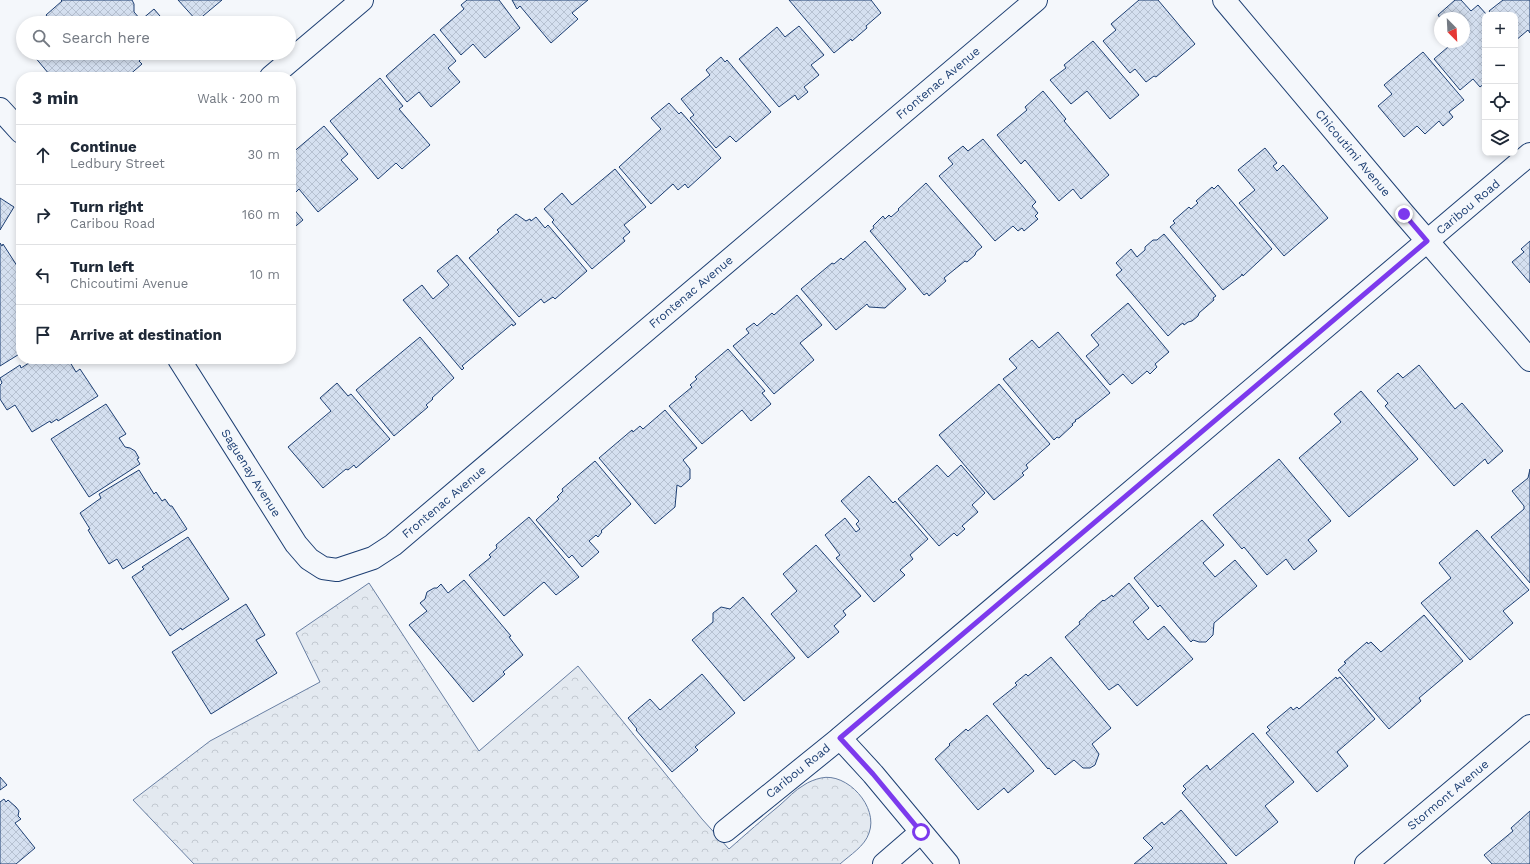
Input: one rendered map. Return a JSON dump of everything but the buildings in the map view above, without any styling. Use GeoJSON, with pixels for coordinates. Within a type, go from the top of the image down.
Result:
{"type":"FeatureCollection","features":[{"type":"Feature","properties":{"kind":"street"},"geometry":{"type":"LineString","coordinates":[[296,56],[362,0]]}},
{"type":"Feature","properties":{"kind":"street","name":"Frontenac Avenue"},"geometry":{"type":"LineString","coordinates":[[337,570],[373,558],[393,545],[1036,0]]}},
{"type":"Feature","properties":{"kind":"street","name":"Chicoutimi Avenue"},"geometry":{"type":"LineString","coordinates":[[1224,0],[1427,241],[1530,360]]}},
{"type":"Feature","properties":{"kind":"street"},"geometry":{"type":"LineString","coordinates":[[277,72],[291,60]]}},
{"type":"Feature","properties":{"kind":"street"},"geometry":{"type":"LineString","coordinates":[[0,109],[16,127]]}},
{"type":"Feature","properties":{"kind":"street","name":"Caribou Road"},"geometry":{"type":"LineString","coordinates":[[725,830],[840,738],[1530,154]]}},
{"type":"Feature","properties":{"kind":"street","name":"Saguenay Avenue"},"geometry":{"type":"LineString","coordinates":[[182,364],[296,544],[309,560],[323,568],[337,570]]}},
{"type":"Feature","properties":{"kind":"street","name":"Stormont Avenue"},"geometry":{"type":"LineString","coordinates":[[1366,864],[1530,726]]}},
{"type":"Feature","properties":{"kind":"street"},"geometry":{"type":"LineString","coordinates":[[840,738],[873,774],[948,864]]}},
{"type":"Feature","properties":{"kind":"street"},"geometry":{"type":"LineString","coordinates":[[884,864],[921,832]]}},
{"type":"Feature","properties":{"kind":"green space"},"geometry":{"type":"Polygon","coordinates":[[[369,583],[479,751],[578,666],[702,819],[729,849],[798,789],[821,778],[841,780],[850,786],[865,803],[871,823],[867,838],[857,850],[840,864],[194,864],[133,800],[210,741],[320,682],[296,633],[369,583]]]}},
{"type":"Feature","properties":{"kind":"route"},"geometry":{"type":"LineString","coordinates":[[921,832],[873,774],[840,738],[1427,241],[1404,214]]}}]}
